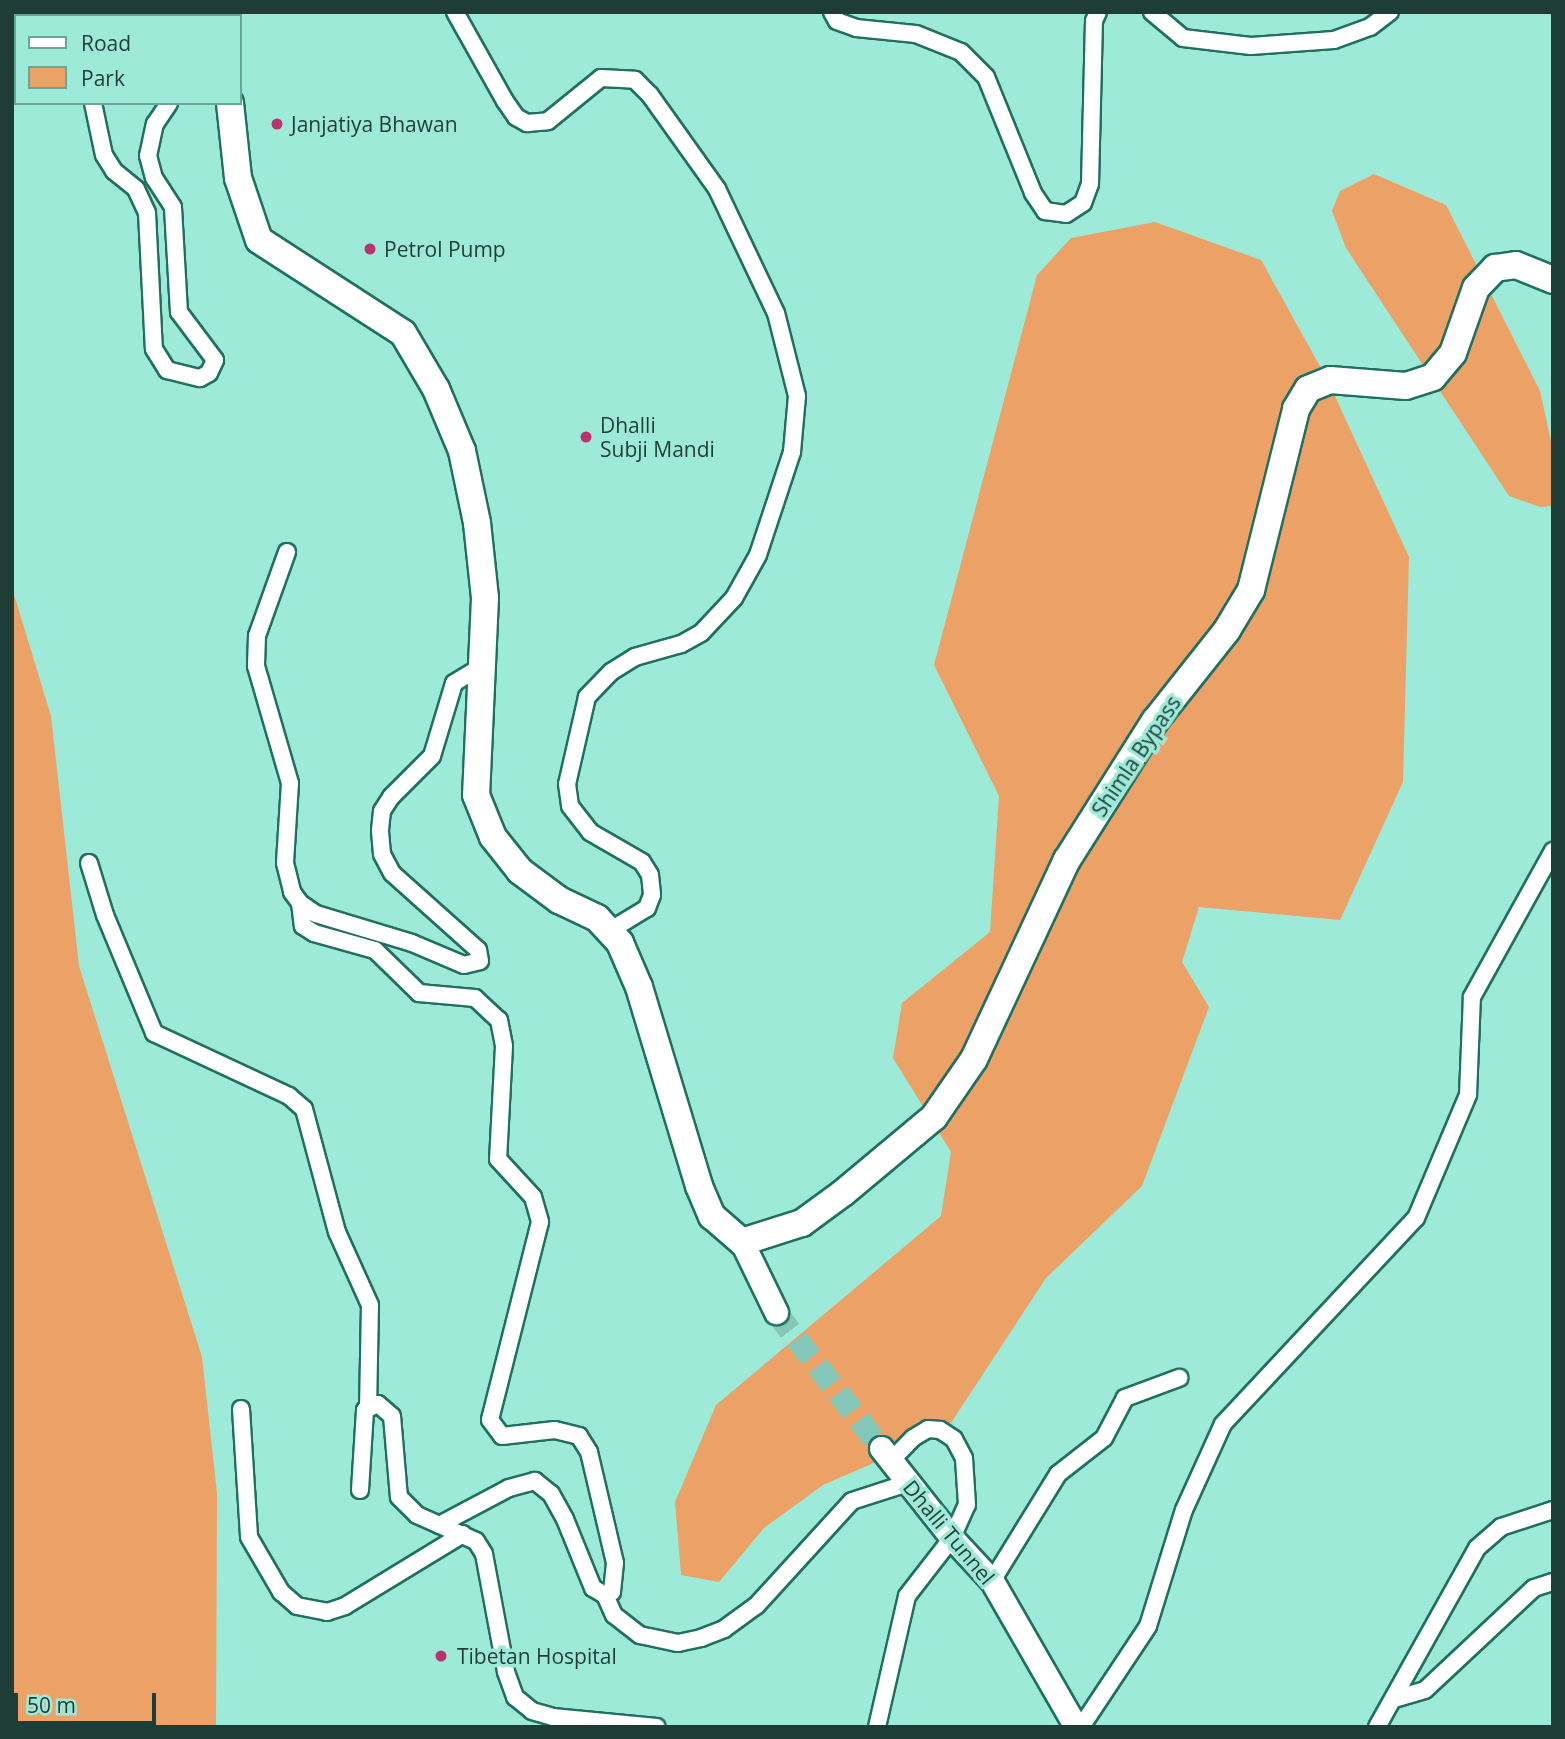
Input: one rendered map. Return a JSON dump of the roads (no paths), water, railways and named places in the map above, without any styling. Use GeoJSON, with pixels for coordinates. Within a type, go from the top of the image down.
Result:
{"type":"FeatureCollection","features":[{"type":"Feature","properties":{"kind":"highway"},"geometry":{"type":"LineString","coordinates":[[230,105],[239,178],[259,240],[403,333],[436,389],[462,451],[477,523],[485,598],[476,795],[493,837],[520,871],[559,900],[597,918],[620,943],[639,987],[699,1186],[712,1216],[743,1242]]}},
{"type":"Feature","properties":{"kind":"highway","name":"Shimla Bypass"},"geometry":{"type":"LineString","coordinates":[[743,1242],[802,1223],[843,1193],[934,1117],[974,1059],[1067,860],[1155,720],[1227,630],[1251,590],[1296,409],[1308,389],[1330,380],[1406,386],[1433,377],[1453,353],[1476,288],[1495,268],[1516,265],[1553,281]]}},
{"type":"Feature","properties":{"kind":"main road"},"geometry":{"type":"LineString","coordinates":[[743,1242],[776,1312]]}},
{"type":"Feature","properties":{"kind":"main road","name":"Dhalli Tunnel"},"geometry":{"type":"LineString","coordinates":[[886,1454],[951,1538],[992,1581],[1052,1692],[1078,1727]]}},
{"type":"Feature","properties":{"kind":"street"},"geometry":{"type":"LineString","coordinates":[[832,12],[837,21],[856,28],[916,34],[961,52],[986,77],[1039,202],[1045,211],[1066,214],[1083,203],[1090,184],[1094,21],[1098,12]]}},
{"type":"Feature","properties":{"kind":"street"},"geometry":{"type":"LineString","coordinates":[[1152,12],[1183,38],[1251,46],[1334,40],[1370,27],[1390,12]]}},
{"type":"Feature","properties":{"kind":"street"},"geometry":{"type":"LineString","coordinates":[[452,14],[516,117],[527,123],[548,121],[601,78],[635,80],[650,95],[717,189],[776,313],[796,396],[792,452],[758,555],[734,598],[701,634],[681,644],[635,657],[611,672],[587,697],[567,784],[570,806],[590,832],[642,862],[650,876],[652,895],[638,917],[609,931]]}},
{"type":"Feature","properties":{"kind":"street"},"geometry":{"type":"LineString","coordinates":[[93,105],[104,155],[114,171],[136,189],[147,213],[154,349],[167,370],[200,379],[212,369],[215,360],[179,312],[173,207],[154,178],[148,156],[155,124],[168,105]]}},
{"type":"Feature","properties":{"kind":"street"},"geometry":{"type":"LineString","coordinates":[[287,552],[257,636],[256,666],[285,755],[290,805],[285,863],[300,903],[303,926],[314,933],[375,950],[419,993],[475,998],[499,1020],[504,1046],[498,1159],[533,1197],[540,1222],[490,1420],[502,1436],[555,1430],[579,1436],[589,1452],[615,1563],[612,1592],[605,1595]]}},
{"type":"Feature","properties":{"kind":"street"},"geometry":{"type":"LineString","coordinates":[[300,903],[316,914],[412,943],[449,961],[471,965],[480,961],[471,943],[391,873],[382,854],[380,830],[382,811],[391,797],[432,756],[454,683],[482,666]]}},
{"type":"Feature","properties":{"kind":"street"},"geometry":{"type":"LineString","coordinates":[[1078,1727],[1147,1626],[1184,1510],[1223,1424],[1416,1218],[1468,1095],[1472,997],[1553,851]]}},
{"type":"Feature","properties":{"kind":"street"},"geometry":{"type":"LineString","coordinates":[[89,863],[105,915],[154,1033],[289,1096],[304,1109],[337,1232],[370,1305],[368,1405],[360,1490]]}},
{"type":"Feature","properties":{"kind":"street"},"geometry":{"type":"LineString","coordinates":[[992,1581],[1058,1474],[1104,1438],[1125,1398],[1179,1378]]}},
{"type":"Feature","properties":{"kind":"street"},"geometry":{"type":"LineString","coordinates":[[368,1405],[387,1408],[392,1416],[399,1497],[417,1515],[476,1541],[484,1554],[506,1672],[515,1697],[532,1711],[553,1717],[657,1727]]}},
{"type":"Feature","properties":{"kind":"street"},"geometry":{"type":"LineString","coordinates":[[240,1409],[249,1537],[281,1592],[297,1606],[327,1612],[345,1606],[463,1534]]}},
{"type":"Feature","properties":{"kind":"street"},"geometry":{"type":"LineString","coordinates":[[877,1727],[906,1596],[951,1538],[967,1505],[968,1481],[964,1458],[954,1439],[940,1430],[928,1429],[886,1454]]}},
{"type":"Feature","properties":{"kind":"street"},"geometry":{"type":"LineString","coordinates":[[439,1525],[509,1488],[535,1481],[551,1494],[593,1588],[605,1595],[614,1615],[652,1640],[678,1643],[701,1639],[724,1629],[756,1606],[852,1501],[908,1483]]}},
{"type":"Feature","properties":{"kind":"street"},"geometry":{"type":"LineString","coordinates":[[1377,1727],[1477,1549],[1501,1527],[1553,1510]]}},
{"type":"Feature","properties":{"kind":"street"},"geometry":{"type":"LineString","coordinates":[[1394,1699],[1425,1690],[1534,1588],[1553,1582]]}},
{"type":"Feature","properties":{"kind":"tunnel"},"geometry":{"type":"LineString","coordinates":[[776,1312],[881,1448]]}},
{"type":"Feature","properties":{"kind":"place","name":"Janjatiya Bhawan"},"geometry":{"type":"Point","coordinates":[277,124]}},
{"type":"Feature","properties":{"kind":"place","name":"Petrol Pump"},"geometry":{"type":"Point","coordinates":[370,249]}},
{"type":"Feature","properties":{"kind":"place","name":"Dhalli Subji Mandi"},"geometry":{"type":"Point","coordinates":[586,437]}},
{"type":"Feature","properties":{"kind":"place","name":"Tibetan Hospital"},"geometry":{"type":"Point","coordinates":[441,1656]}}]}
